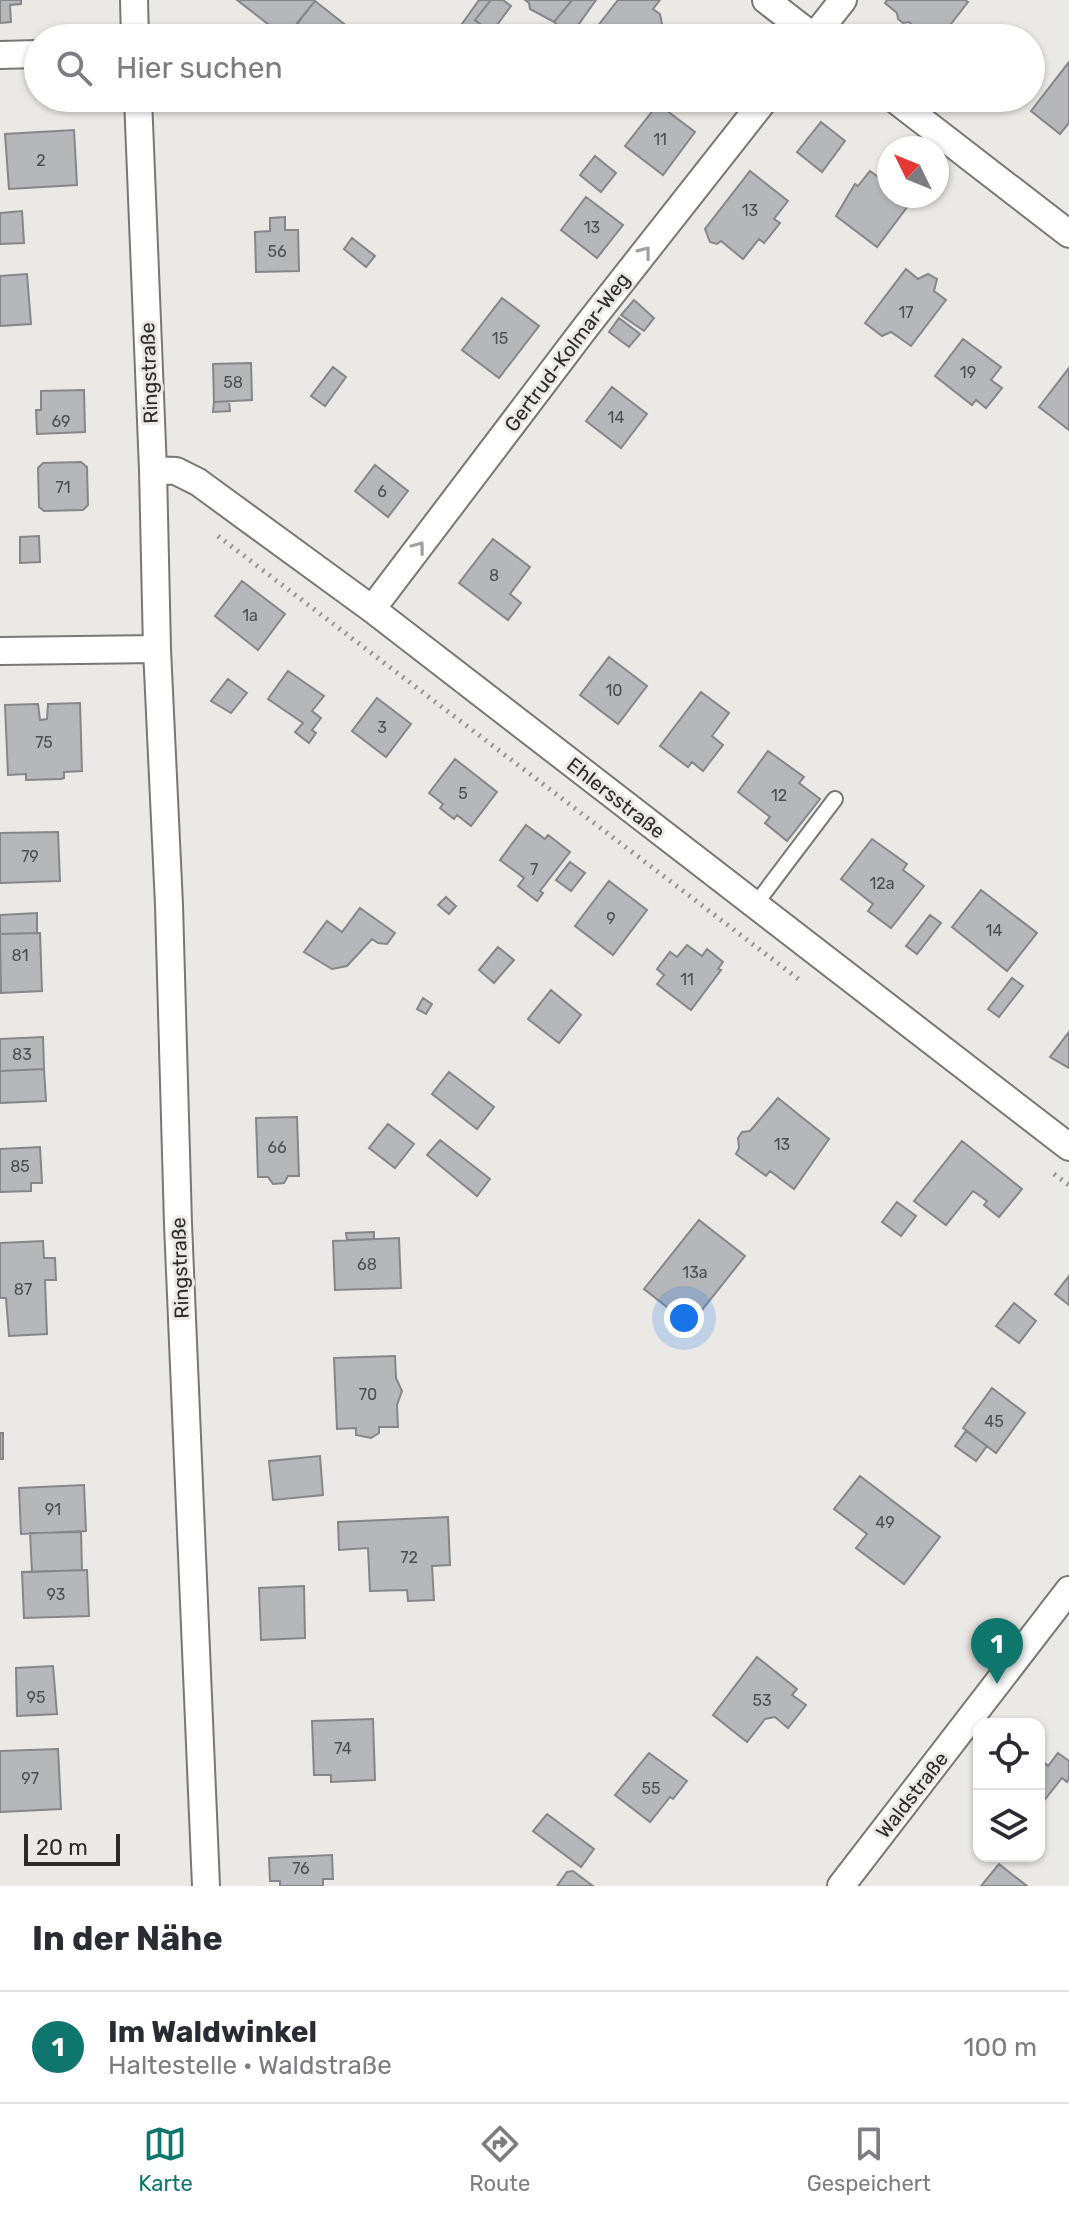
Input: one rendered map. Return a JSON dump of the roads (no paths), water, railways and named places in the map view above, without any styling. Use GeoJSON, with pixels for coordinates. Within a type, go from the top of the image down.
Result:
{"type":"FeatureCollection","features":[{"type":"Feature","properties":{"kind":"street"},"geometry":{"type":"LineString","coordinates":[[134,0],[135,24]]}},
{"type":"Feature","properties":{"kind":"street"},"geometry":{"type":"LineString","coordinates":[[766,0],[796,24]]}},
{"type":"Feature","properties":{"kind":"street"},"geometry":{"type":"LineString","coordinates":[[825,24],[843,0]]}},
{"type":"Feature","properties":{"kind":"street"},"geometry":{"type":"LineString","coordinates":[[0,55],[24,54]]}},
{"type":"Feature","properties":{"kind":"street","name":"Ringstraße"},"geometry":{"type":"LineString","coordinates":[[139,112],[178,1224],[206,1886]]}},
{"type":"Feature","properties":{"kind":"street","name":"Gertrud-Kolmar-Weg"},"geometry":{"type":"LineString","coordinates":[[372,609],[575,340],[755,112]]}},
{"type":"Feature","properties":{"kind":"street"},"geometry":{"type":"LineString","coordinates":[[911,112],[1069,234]]}},
{"type":"Feature","properties":{"kind":"street","name":"Ehlersstraße"},"geometry":{"type":"LineString","coordinates":[[153,470],[176,471],[198,482],[372,609],[1069,1147]]}},
{"type":"Feature","properties":{"kind":"street"},"geometry":{"type":"LineString","coordinates":[[0,651],[157,649]]}},
{"type":"Feature","properties":{"kind":"street","name":"Waldstraße"},"geometry":{"type":"LineString","coordinates":[[841,1886],[1069,1590]]}},
{"type":"Feature","properties":{"kind":"lane"},"geometry":{"type":"LineString","coordinates":[[755,905],[835,799]]}},
{"type":"Feature","properties":{"kind":"place","name":"Im Waldwinkel"},"geometry":{"type":"Point","coordinates":[997,1684]}}]}
